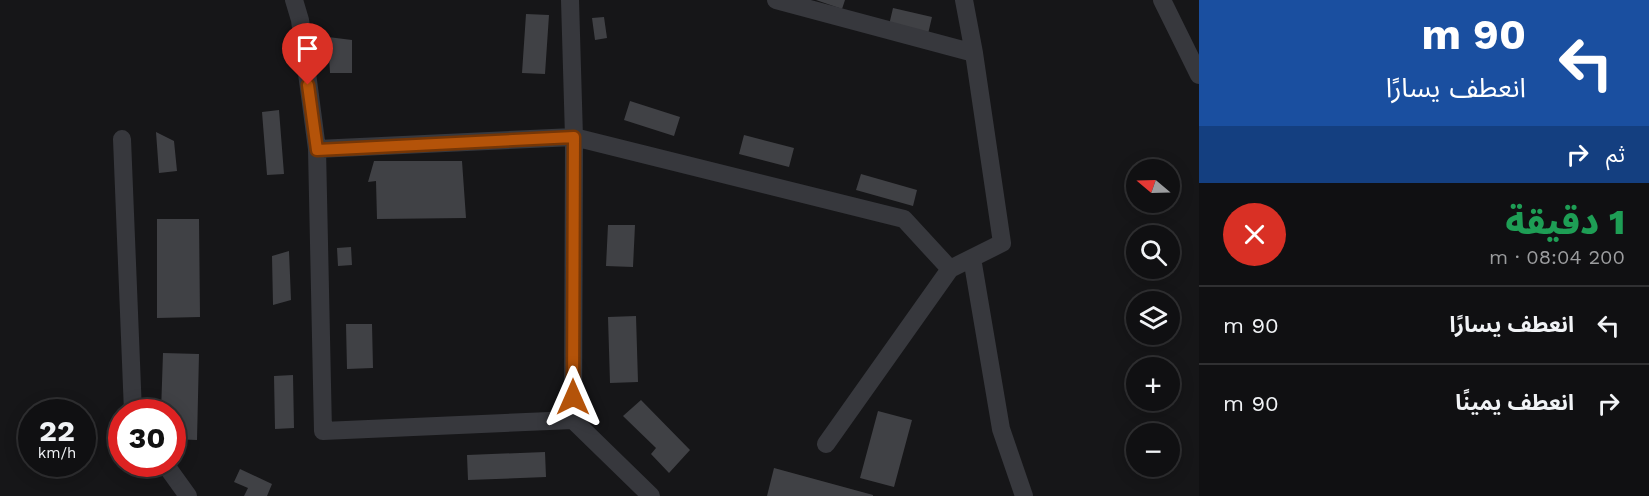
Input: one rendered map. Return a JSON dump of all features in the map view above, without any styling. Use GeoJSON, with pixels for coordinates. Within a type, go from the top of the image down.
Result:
{"type":"FeatureCollection","features":[{"type":"Feature","properties":{"kind":"street"},"geometry":{"type":"LineString","coordinates":[[294,0],[300,20],[317,150],[323,431],[573,420]]}},
{"type":"Feature","properties":{"kind":"street"},"geometry":{"type":"LineString","coordinates":[[570,0],[574,137],[573,420],[651,496]]}},
{"type":"Feature","properties":{"kind":"street"},"geometry":{"type":"LineString","coordinates":[[776,0],[974,53]]}},
{"type":"Feature","properties":{"kind":"street"},"geometry":{"type":"LineString","coordinates":[[826,444],[950,269],[1002,243],[964,0]]}},
{"type":"Feature","properties":{"kind":"street"},"geometry":{"type":"LineString","coordinates":[[1162,0],[1199,75]]}},
{"type":"Feature","properties":{"kind":"street"},"geometry":{"type":"LineString","coordinates":[[317,150],[574,137],[904,219],[950,269]]}},
{"type":"Feature","properties":{"kind":"street"},"geometry":{"type":"LineString","coordinates":[[122,139],[132,399]]}},
{"type":"Feature","properties":{"kind":"street"},"geometry":{"type":"LineString","coordinates":[[972,258],[1001,429],[1024,496]]}},
{"type":"Feature","properties":{"kind":"street"},"geometry":{"type":"LineString","coordinates":[[174,477],[188,496]]}},
{"type":"Feature","properties":{"kind":"building"},"geometry":{"type":"Polygon","coordinates":[[[816,0],[845,0],[842,9],[816,0]]]}},
{"type":"Feature","properties":{"kind":"building"},"geometry":{"type":"Polygon","coordinates":[[[893,8],[932,17],[928,34],[889,25],[893,8]]]}},
{"type":"Feature","properties":{"kind":"building"},"geometry":{"type":"Polygon","coordinates":[[[526,14],[549,15],[545,74],[522,73],[526,14]]]}},
{"type":"Feature","properties":{"kind":"building"},"geometry":{"type":"Polygon","coordinates":[[[604,17],[607,38],[595,40],[592,18],[604,17]]]}},
{"type":"Feature","properties":{"kind":"building"},"geometry":{"type":"Polygon","coordinates":[[[328,37],[352,40],[352,73],[330,73],[328,37]]]}},
{"type":"Feature","properties":{"kind":"building"},"geometry":{"type":"Polygon","coordinates":[[[630,101],[680,117],[674,136],[624,120],[630,101]]]}},
{"type":"Feature","properties":{"kind":"building"},"geometry":{"type":"Polygon","coordinates":[[[279,110],[284,174],[267,175],[262,112],[279,110]]]}},
{"type":"Feature","properties":{"kind":"building"},"geometry":{"type":"Polygon","coordinates":[[[156,132],[174,141],[177,171],[159,173],[156,132]]]}},
{"type":"Feature","properties":{"kind":"building"},"geometry":{"type":"Polygon","coordinates":[[[744,135],[794,148],[789,167],[739,154],[744,135]]]}},
{"type":"Feature","properties":{"kind":"building"},"geometry":{"type":"Polygon","coordinates":[[[374,161],[462,161],[466,218],[377,219],[376,181],[368,182],[374,161]]]}},
{"type":"Feature","properties":{"kind":"building"},"geometry":{"type":"Polygon","coordinates":[[[861,174],[917,190],[913,206],[856,190],[861,174]]]}},
{"type":"Feature","properties":{"kind":"building"},"geometry":{"type":"Polygon","coordinates":[[[157,219],[199,219],[200,317],[157,318],[157,219]]]}},
{"type":"Feature","properties":{"kind":"building"},"geometry":{"type":"Polygon","coordinates":[[[608,225],[635,225],[633,267],[606,266],[608,225]]]}},
{"type":"Feature","properties":{"kind":"building"},"geometry":{"type":"Polygon","coordinates":[[[351,247],[352,265],[338,266],[337,248],[351,247]]]}},
{"type":"Feature","properties":{"kind":"building"},"geometry":{"type":"Polygon","coordinates":[[[289,251],[291,300],[273,305],[272,256],[289,251]]]}},
{"type":"Feature","properties":{"kind":"building"},"geometry":{"type":"Polygon","coordinates":[[[636,316],[638,382],[610,383],[608,317],[636,316]]]}},
{"type":"Feature","properties":{"kind":"building"},"geometry":{"type":"Polygon","coordinates":[[[346,324],[372,324],[373,368],[347,369],[346,324]]]}},
{"type":"Feature","properties":{"kind":"building"},"geometry":{"type":"Polygon","coordinates":[[[163,353],[199,354],[197,440],[186,440],[186,399],[161,399],[163,353]]]}},
{"type":"Feature","properties":{"kind":"building"},"geometry":{"type":"Polygon","coordinates":[[[293,375],[294,428],[275,429],[274,376],[293,375]]]}},
{"type":"Feature","properties":{"kind":"building"},"geometry":{"type":"Polygon","coordinates":[[[641,400],[690,450],[669,473],[651,454],[656,448],[623,416],[641,400]]]}},
{"type":"Feature","properties":{"kind":"building"},"geometry":{"type":"Polygon","coordinates":[[[878,411],[912,420],[894,487],[860,478],[878,411]]]}},
{"type":"Feature","properties":{"kind":"building"},"geometry":{"type":"Polygon","coordinates":[[[545,452],[546,477],[468,480],[467,455],[545,452]]]}},
{"type":"Feature","properties":{"kind":"building"},"geometry":{"type":"Polygon","coordinates":[[[774,468],[873,495],[873,496],[767,496],[774,468]]]}},
{"type":"Feature","properties":{"kind":"building"},"geometry":{"type":"Polygon","coordinates":[[[240,469],[272,484],[267,496],[244,496],[248,488],[234,482],[240,469]]]}},
{"type":"Feature","properties":{"kind":"route"},"geometry":{"type":"LineString","coordinates":[[308,85],[317,150],[574,137],[573,397]]}}]}
